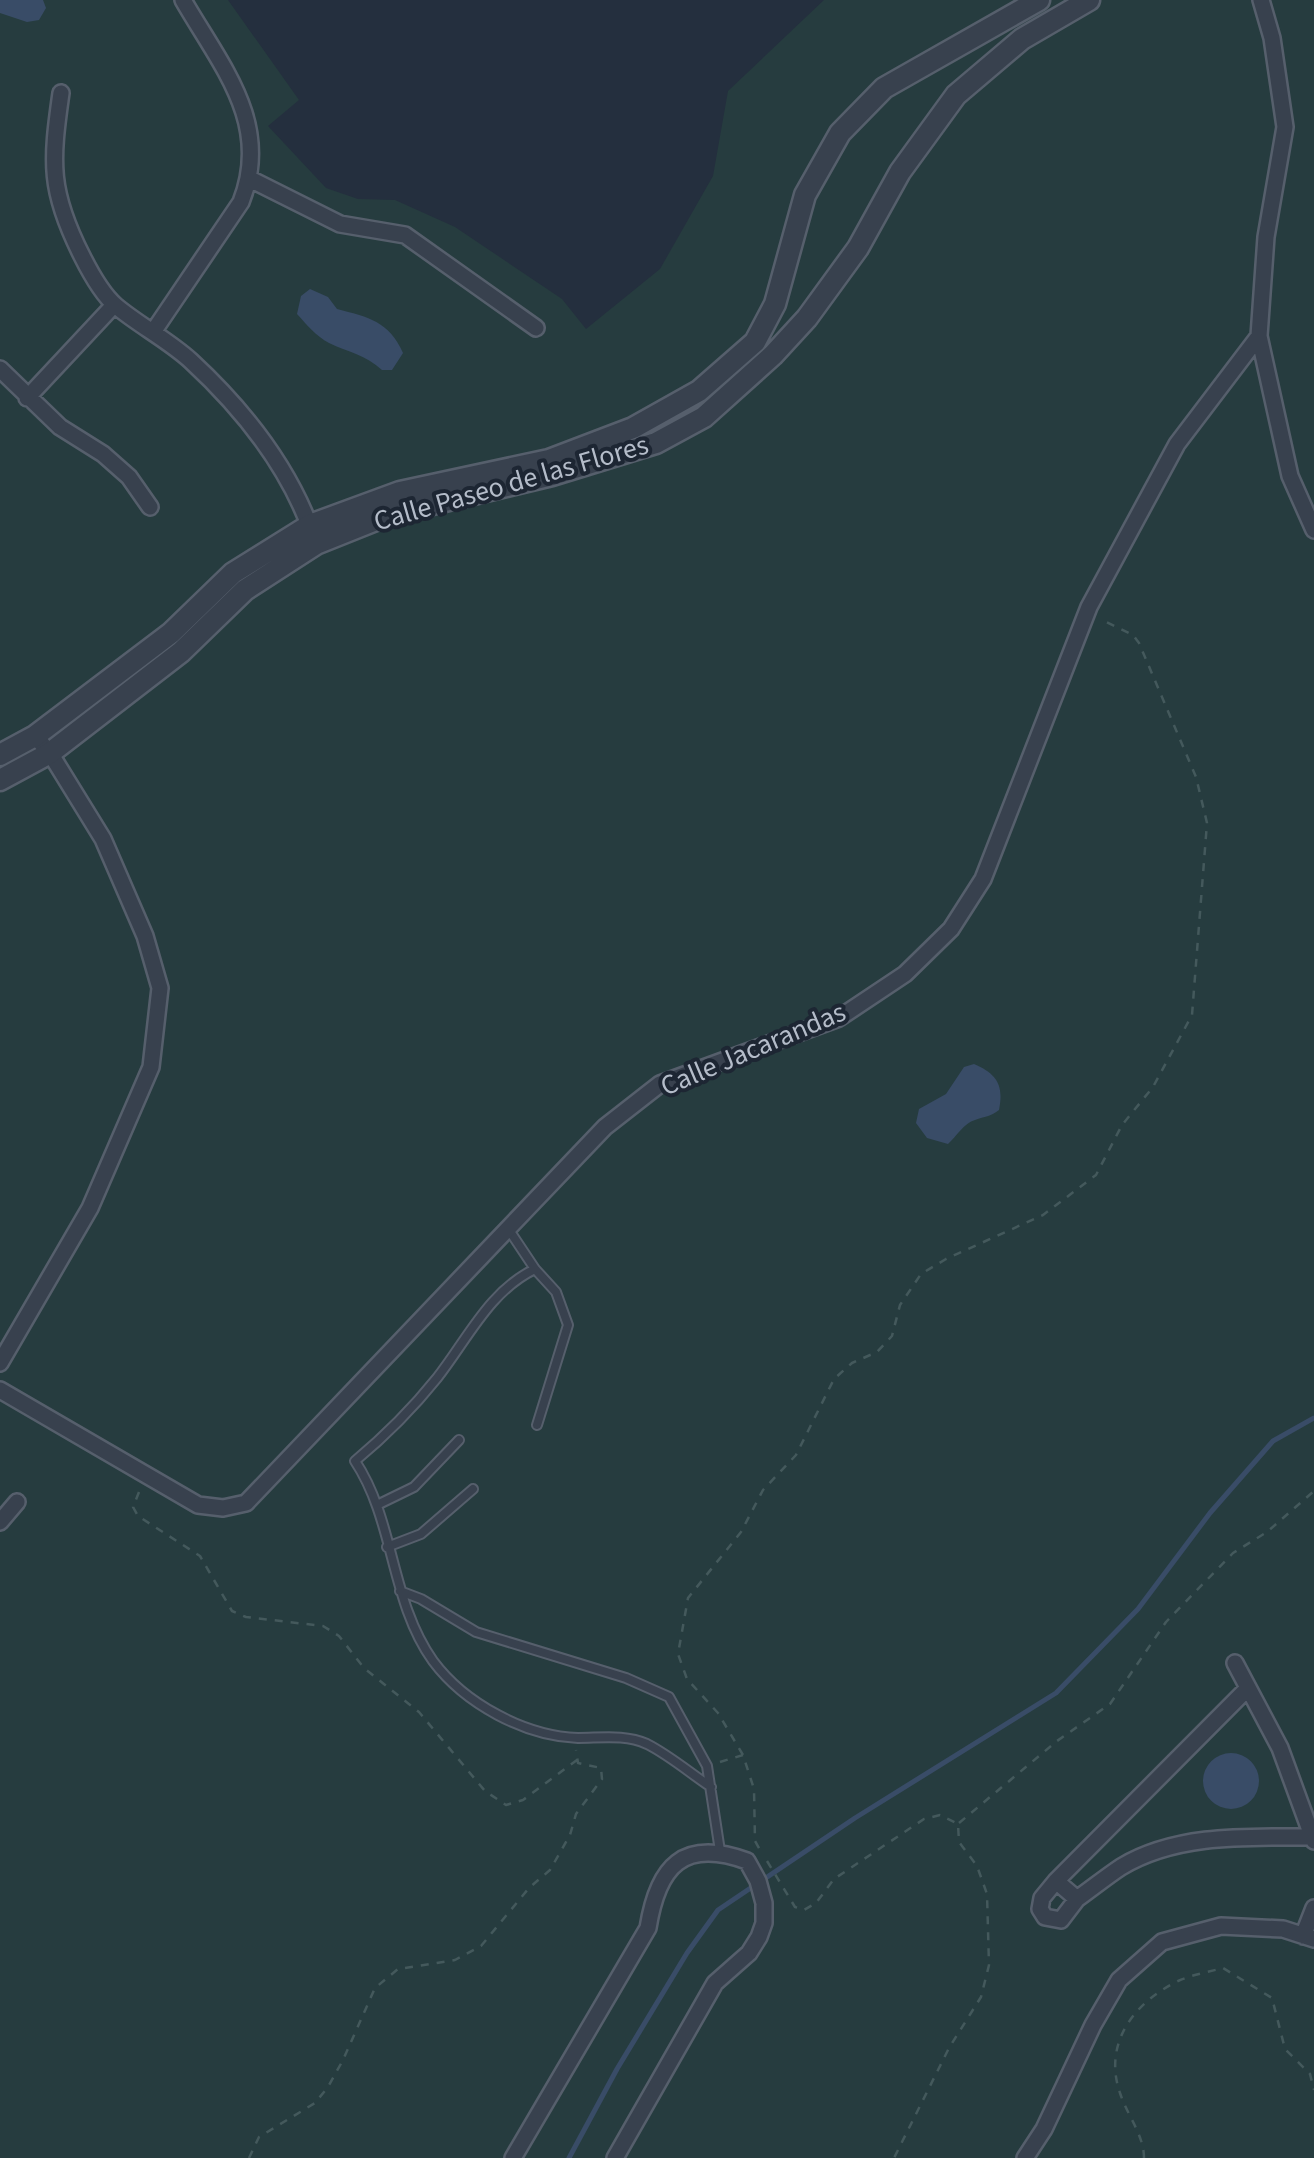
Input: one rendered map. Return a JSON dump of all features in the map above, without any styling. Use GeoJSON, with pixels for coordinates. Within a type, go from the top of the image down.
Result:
{"type":"FeatureCollection","features":[{"type":"Feature","properties":{"kind":"street"},"geometry":{"type":"LineString","coordinates":[[154,332],[241,202],[250,179],[251,134],[241,100],[183,0]]}},
{"type":"Feature","properties":{"kind":"street","name":"Calle Paseo de las Flores"},"geometry":{"type":"LineString","coordinates":[[0,755],[36,736],[171,633],[233,573],[400,492],[548,460],[633,428],[699,390],[754,342],[775,304],[804,195],[840,133],[884,88],[1039,0]]}},
{"type":"Feature","properties":{"kind":"street","name":"Calle Paseo de las Flores"},"geometry":{"type":"LineString","coordinates":[[0,780],[50,753],[181,652],[245,590],[313,535],[552,475],[656,443],[704,417],[774,354],[806,318],[858,248],[900,172],[956,95],[1022,39],[1090,0]]}},
{"type":"Feature","properties":{"kind":"street"},"geometry":{"type":"LineString","coordinates":[[1261,0],[1272,38],[1286,127],[1266,237],[1259,336],[1290,476],[1314,530]]}},
{"type":"Feature","properties":{"kind":"street"},"geometry":{"type":"LineString","coordinates":[[61,92],[53,146],[53,180],[63,219],[88,266],[114,304],[188,358],[237,406],[274,454],[313,535]]}},
{"type":"Feature","properties":{"kind":"street"},"geometry":{"type":"LineString","coordinates":[[250,179],[340,224],[404,235],[536,328]]}},
{"type":"Feature","properties":{"kind":"street"},"geometry":{"type":"LineString","coordinates":[[28,398],[114,304]]}},
{"type":"Feature","properties":{"kind":"street","name":"Calle Jacarandas"},"geometry":{"type":"LineString","coordinates":[[0,1390],[198,1505],[223,1508],[246,1503],[605,1127],[660,1084],[840,1018],[905,974],[950,929],[983,879],[1086,613],[1177,444],[1259,336]]}},
{"type":"Feature","properties":{"kind":"street"},"geometry":{"type":"LineString","coordinates":[[0,369],[60,427],[103,454],[129,478],[150,507]]}},
{"type":"Feature","properties":{"kind":"street"},"geometry":{"type":"LineString","coordinates":[[0,1363],[90,1208],[120,1138],[150,1067],[160,988],[146,936],[102,839],[36,736]]}},
{"type":"Feature","properties":{"kind":"street"},"geometry":{"type":"LineString","coordinates":[[0,1522],[17,1502]]}},
{"type":"Feature","properties":{"kind":"street"},"geometry":{"type":"LineString","coordinates":[[1235,1664],[1248,1688],[1280,1748],[1313,1839],[1207,1840],[1168,1849],[1124,1865],[1077,1899],[1061,1920],[1046,1917],[1040,1909],[1042,1898],[1056,1881],[1248,1688]]}},
{"type":"Feature","properties":{"kind":"street"},"geometry":{"type":"LineString","coordinates":[[513,2158],[648,1928],[652,1901],[670,1867],[700,1853],[720,1851],[747,1860],[764,1903],[764,1924],[749,1953],[715,1982],[614,2158]]}},
{"type":"Feature","properties":{"kind":"street"},"geometry":{"type":"LineString","coordinates":[[1056,1881],[1077,1899]]}},
{"type":"Feature","properties":{"kind":"street"},"geometry":{"type":"LineString","coordinates":[[1025,2158],[1044,2129],[1119,1980],[1162,1942],[1221,1926],[1283,1930],[1309,1938],[1314,1908]]}},
{"type":"Feature","properties":{"kind":"lane"},"geometry":{"type":"LineString","coordinates":[[509,1230],[556,1292],[568,1324],[537,1425]]}},
{"type":"Feature","properties":{"kind":"lane"},"geometry":{"type":"LineString","coordinates":[[535,1269],[521,1276],[473,1323],[418,1401],[355,1461],[370,1482],[407,1616],[434,1661],[469,1698],[522,1726],[575,1738],[614,1736],[645,1743],[710,1787]]}},
{"type":"Feature","properties":{"kind":"lane"},"geometry":{"type":"LineString","coordinates":[[377,1506],[414,1486],[460,1440]]}},
{"type":"Feature","properties":{"kind":"lane"},"geometry":{"type":"LineString","coordinates":[[387,1547],[421,1534],[473,1490]]}},
{"type":"Feature","properties":{"kind":"lane"},"geometry":{"type":"LineString","coordinates":[[400,1591],[422,1599],[476,1632],[626,1678],[669,1698],[707,1766],[720,1851]]}},
{"type":"Feature","properties":{"kind":"path"},"geometry":{"type":"LineString","coordinates":[[958,1824],[940,1815],[924,1819],[834,1878],[816,1903],[804,1910],[795,1907],[756,1842],[754,1790],[743,1755],[718,1712],[687,1679],[678,1654],[688,1598],[742,1532],[763,1490],[796,1455],[834,1379],[852,1363],[877,1352],[892,1336],[900,1305],[921,1274],[1043,1216],[1096,1174],[1122,1125],[1153,1087],[1192,1015],[1207,824],[1196,777],[1139,643],[1121,628],[1086,613]]}},
{"type":"Feature","properties":{"kind":"path"},"geometry":{"type":"LineString","coordinates":[[148,1477],[134,1500],[138,1516],[200,1556],[232,1612],[323,1626],[339,1636],[364,1668],[420,1712],[485,1791],[506,1804],[524,1800],[577,1760]]}},
{"type":"Feature","properties":{"kind":"path"},"geometry":{"type":"LineString","coordinates":[[958,1824],[1057,1741],[1110,1704],[1166,1622],[1233,1552],[1267,1532],[1314,1491]]}},
{"type":"Feature","properties":{"kind":"path"},"geometry":{"type":"LineString","coordinates":[[575,1738],[577,1760]]}},
{"type":"Feature","properties":{"kind":"path"},"geometry":{"type":"LineString","coordinates":[[707,1766],[743,1755]]}},
{"type":"Feature","properties":{"kind":"path"},"geometry":{"type":"LineString","coordinates":[[249,2158],[259,2137],[315,2104],[328,2087],[374,1988],[398,1969],[454,1960],[482,1946],[528,1888],[550,1870],[570,1836],[576,1814],[602,1779],[601,1768],[577,1760]]}},
{"type":"Feature","properties":{"kind":"path"},"geometry":{"type":"LineString","coordinates":[[894,2158],[949,2048],[981,1997],[989,1966],[987,1894],[977,1866],[959,1842],[958,1824]]}},
{"type":"Feature","properties":{"kind":"path"},"geometry":{"type":"LineString","coordinates":[[1144,2158],[1144,2147],[1120,2095],[1112,2065],[1120,2034],[1142,2006],[1178,1982],[1222,1968],[1272,1998],[1285,2049],[1310,2074],[1314,2090]]}},
{"type":"Feature","properties":{"kind":"green space"},"geometry":{"type":"Polygon","coordinates":[[[0,0],[228,0],[299,100],[268,126],[326,188],[358,199],[395,200],[455,227],[562,299],[586,329],[660,269],[713,176],[728,91],[824,0],[1314,0],[1314,2158],[0,2158],[0,0]]]}},
{"type":"Feature","properties":{"kind":"water"},"geometry":{"type":"Polygon","coordinates":[[[0,0],[43,0],[46,8],[39,20],[27,22],[0,13],[0,0]]]}},
{"type":"Feature","properties":{"kind":"water"},"geometry":{"type":"Polygon","coordinates":[[[310,289],[328,297],[337,309],[384,327],[403,353],[392,370],[382,370],[312,330],[297,314],[301,296],[310,289]]]}},
{"type":"Feature","properties":{"kind":"water"},"geometry":{"type":"Polygon","coordinates":[[[974,1064],[997,1081],[999,1110],[967,1124],[948,1144],[927,1138],[916,1123],[919,1109],[946,1094],[964,1067],[974,1064]]]}},
{"type":"Feature","properties":{"kind":"water"},"geometry":{"type":"Polygon","coordinates":[[[1231,1753],[1251,1761],[1259,1781],[1251,1801],[1231,1809],[1211,1801],[1203,1781],[1211,1761],[1231,1753]]]}},
{"type":"Feature","properties":{"kind":"waterway"},"geometry":{"type":"LineString","coordinates":[[569,2158],[617,2069],[687,1953],[718,1910],[855,1818],[1056,1693],[1138,1609],[1210,1513],[1273,1441],[1314,1418]]}}]}
